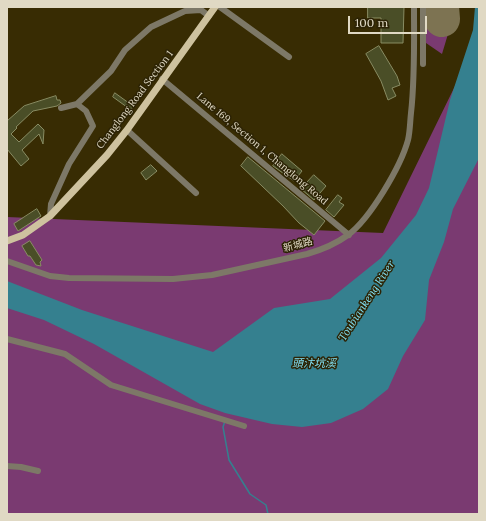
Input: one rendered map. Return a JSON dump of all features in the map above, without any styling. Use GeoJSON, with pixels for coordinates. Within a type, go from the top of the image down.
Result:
{"type":"FeatureCollection","features":[{"type":"Feature","properties":{"kind":"main road","name":"Changlong Road Section 1"},"geometry":{"type":"LineString","coordinates":[[7,241],[23,235],[50,216],[107,155],[127,130],[162,79],[215,7]]}},
{"type":"Feature","properties":{"kind":"street"},"geometry":{"type":"LineString","coordinates":[[220,7],[289,57]]}},
{"type":"Feature","properties":{"kind":"street","name":"新城路"},"geometry":{"type":"LineString","coordinates":[[7,262],[50,276],[69,278],[187,278],[212,275],[307,254],[319,250],[349,235],[367,216],[386,189],[408,141],[415,71],[414,7]]}},
{"type":"Feature","properties":{"kind":"street"},"geometry":{"type":"LineString","coordinates":[[423,7],[423,64]]}},
{"type":"Feature","properties":{"kind":"street"},"geometry":{"type":"LineString","coordinates":[[61,108],[77,104],[111,71],[125,50],[151,28],[185,11],[201,10],[209,16]]}},
{"type":"Feature","properties":{"kind":"street","name":"Lane 169, Section 1, Changlong Road"},"geometry":{"type":"LineString","coordinates":[[162,79],[349,235]]}},
{"type":"Feature","properties":{"kind":"street"},"geometry":{"type":"LineString","coordinates":[[50,216],[51,204],[69,164],[93,126],[86,111],[77,104]]}},
{"type":"Feature","properties":{"kind":"street"},"geometry":{"type":"LineString","coordinates":[[127,130],[196,193]]}},
{"type":"Feature","properties":{"kind":"street"},"geometry":{"type":"LineString","coordinates":[[7,339],[66,354],[111,385],[244,426]]}},
{"type":"Feature","properties":{"kind":"street"},"geometry":{"type":"LineString","coordinates":[[7,466],[21,467],[38,472]]}},
{"type":"Feature","properties":{"kind":"shaded area"},"geometry":{"type":"Polygon","coordinates":[[[425,7],[454,7],[454,14],[442,54],[426,43],[425,7]]]}},
{"type":"Feature","properties":{"kind":"shaded area"},"geometry":{"type":"Polygon","coordinates":[[[479,37],[479,514],[7,514],[7,217],[383,233],[479,37]]]}},
{"type":"Feature","properties":{"kind":"water","name":"頭汴坑溪"},"geometry":{"type":"Polygon","coordinates":[[[475,7],[479,7],[478,160],[453,209],[444,242],[429,280],[425,320],[403,356],[388,389],[363,409],[331,423],[302,427],[272,424],[225,413],[200,404],[94,344],[44,320],[7,308],[7,281],[82,310],[213,352],[274,308],[330,299],[381,258],[416,215],[429,188],[450,100],[473,30],[475,7]]]}},
{"type":"Feature","properties":{"kind":"building"},"geometry":{"type":"Polygon","coordinates":[[[368,7],[404,7],[403,43],[381,43],[381,18],[368,18],[368,7]]]}},
{"type":"Feature","properties":{"kind":"building"},"geometry":{"type":"Polygon","coordinates":[[[379,46],[397,76],[400,85],[392,88],[396,96],[388,100],[381,81],[366,54],[379,46]]]}},
{"type":"Feature","properties":{"kind":"building"},"geometry":{"type":"Polygon","coordinates":[[[115,93],[133,106],[131,110],[113,97],[115,93]]]}},
{"type":"Feature","properties":{"kind":"building"},"geometry":{"type":"Polygon","coordinates":[[[56,96],[57,100],[60,100],[61,103],[57,106],[33,111],[16,127],[17,128],[11,134],[19,142],[38,124],[44,130],[43,144],[39,134],[22,150],[29,159],[21,166],[7,149],[7,121],[24,106],[56,96]]]}},
{"type":"Feature","properties":{"kind":"building"},"geometry":{"type":"Polygon","coordinates":[[[282,154],[302,171],[294,181],[273,166],[282,154]]]}},
{"type":"Feature","properties":{"kind":"building"},"geometry":{"type":"Polygon","coordinates":[[[248,157],[325,221],[314,235],[299,223],[241,166],[248,157]]]}},
{"type":"Feature","properties":{"kind":"building"},"geometry":{"type":"Polygon","coordinates":[[[151,165],[157,171],[146,180],[141,173],[151,165]]]}},
{"type":"Feature","properties":{"kind":"building"},"geometry":{"type":"Polygon","coordinates":[[[314,175],[326,186],[314,200],[301,189],[314,175]]]}},
{"type":"Feature","properties":{"kind":"building"},"geometry":{"type":"Polygon","coordinates":[[[338,195],[342,198],[339,202],[344,205],[334,217],[326,210],[338,195]]]}},
{"type":"Feature","properties":{"kind":"building"},"geometry":{"type":"Polygon","coordinates":[[[37,209],[41,216],[18,231],[14,224],[37,209]]]}},
{"type":"Feature","properties":{"kind":"building"},"geometry":{"type":"Polygon","coordinates":[[[30,241],[42,260],[40,262],[41,266],[36,265],[22,246],[30,241]]]}},
{"type":"Feature","properties":{"kind":"waterway"},"geometry":{"type":"LineString","coordinates":[[225,421],[223,427],[229,460],[250,494],[266,505],[268,514]]}},
{"type":"Feature","properties":{"kind":"runway"},"geometry":{"type":"LineString","coordinates":[[441,7],[442,19]]}},
{"type":"Feature","properties":{"kind":"water label","name":"Toubiankeng River"},"geometry":{"type":"Point","coordinates":[367,301]}}]}
